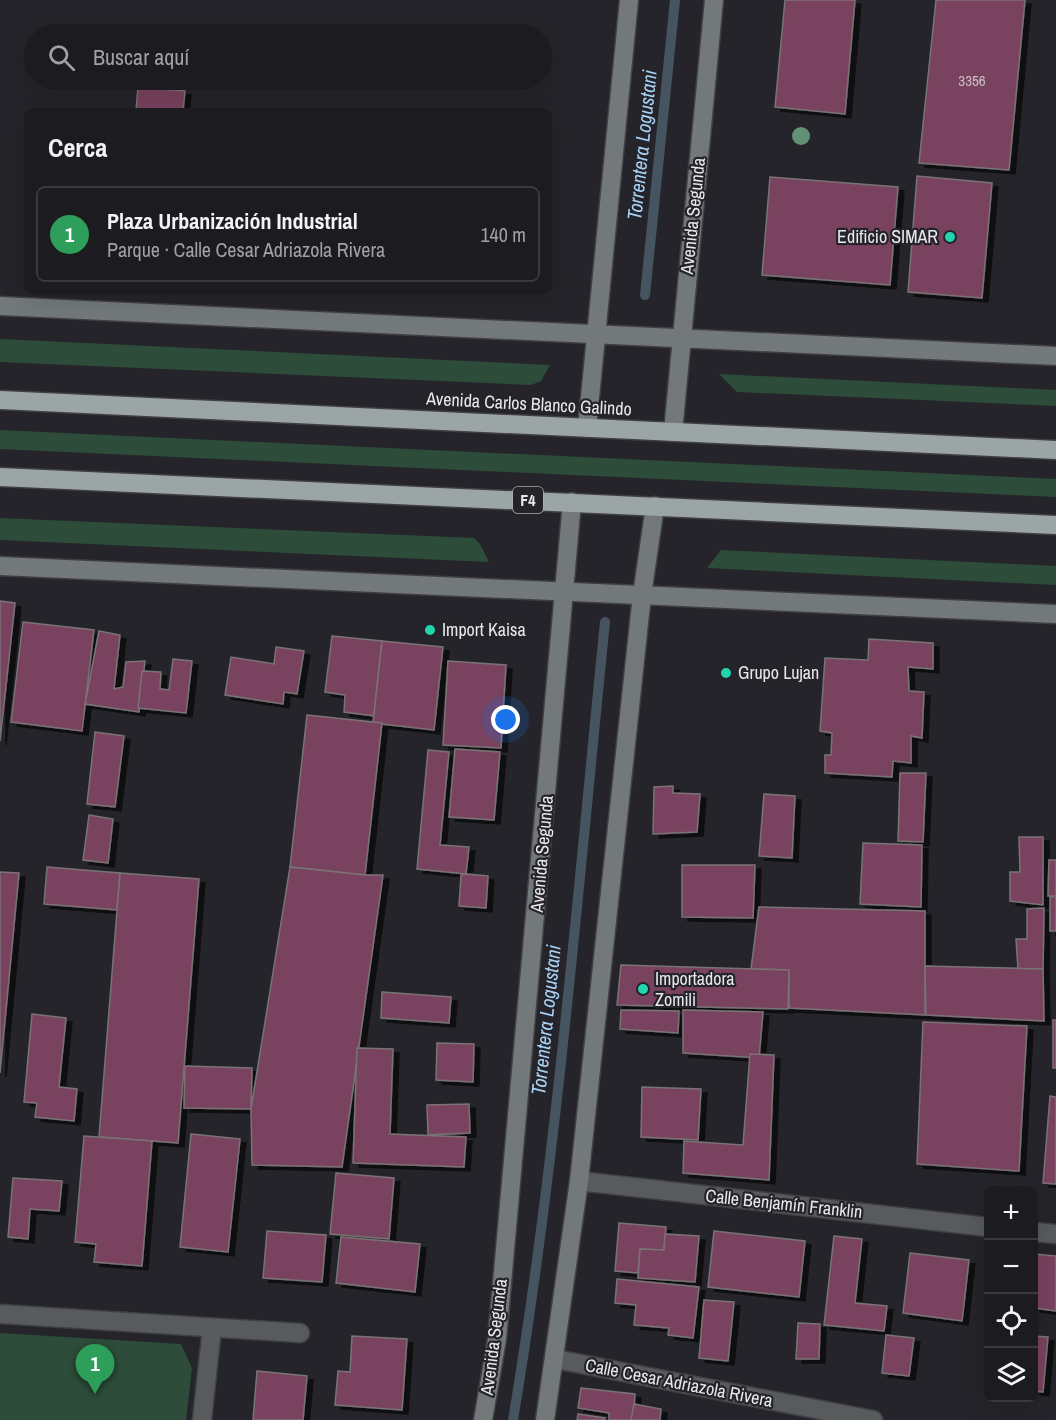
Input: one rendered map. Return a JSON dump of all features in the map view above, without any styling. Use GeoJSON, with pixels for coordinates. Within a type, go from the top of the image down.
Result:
{"type":"FeatureCollection","features":[{"type":"Feature","properties":{"kind":"highway","name":"Avenida Carlos Blanco Galindo"},"geometry":{"type":"LineString","coordinates":[[0,400],[1056,450]]}},
{"type":"Feature","properties":{"kind":"highway","name":"F4"},"geometry":{"type":"LineString","coordinates":[[0,477],[1056,525]]}},
{"type":"Feature","properties":{"kind":"main road"},"geometry":{"type":"LineString","coordinates":[[587,428],[629,0]]}},
{"type":"Feature","properties":{"kind":"main road","name":"Avenida Segunda"},"geometry":{"type":"LineString","coordinates":[[674,432],[714,0]]}},
{"type":"Feature","properties":{"kind":"main road"},"geometry":{"type":"LineString","coordinates":[[0,306],[1056,356]]}},
{"type":"Feature","properties":{"kind":"main road","name":"Avenida Segunda"},"geometry":{"type":"LineString","coordinates":[[483,1420],[497,1339],[566,591],[572,502]]}},
{"type":"Feature","properties":{"kind":"main road"},"geometry":{"type":"LineString","coordinates":[[545,1420],[579,1181],[642,595],[655,506]]}},
{"type":"Feature","properties":{"kind":"main road"},"geometry":{"type":"LineString","coordinates":[[0,566],[1056,614]]}},
{"type":"Feature","properties":{"kind":"street","name":"Calle Benjamín Franklin"},"geometry":{"type":"LineString","coordinates":[[579,1181],[984,1227]]}},
{"type":"Feature","properties":{"kind":"street"},"geometry":{"type":"LineString","coordinates":[[1038,1232],[1056,1234]]}},
{"type":"Feature","properties":{"kind":"street"},"geometry":{"type":"LineString","coordinates":[[0,1314],[300,1333]]}},
{"type":"Feature","properties":{"kind":"street"},"geometry":{"type":"LineString","coordinates":[[202,1420],[212,1328]]}},
{"type":"Feature","properties":{"kind":"street","name":"Calle Cesar Adriazola Rivera"},"geometry":{"type":"LineString","coordinates":[[555,1359],[873,1420]]}},
{"type":"Feature","properties":{"kind":"green space"},"geometry":{"type":"Polygon","coordinates":[[[0,339],[550,365],[541,381],[531,385],[0,362],[0,339]]]}},
{"type":"Feature","properties":{"kind":"green space"},"geometry":{"type":"Polygon","coordinates":[[[719,374],[1056,390],[1056,406],[737,392],[719,374]]]}},
{"type":"Feature","properties":{"kind":"green space"},"geometry":{"type":"Polygon","coordinates":[[[0,430],[1056,479],[1056,497],[0,449],[0,430]]]}},
{"type":"Feature","properties":{"kind":"green space"},"geometry":{"type":"Polygon","coordinates":[[[0,518],[474,538],[480,544],[489,562],[0,540],[0,518]]]}},
{"type":"Feature","properties":{"kind":"green space"},"geometry":{"type":"Polygon","coordinates":[[[721,550],[1056,566],[1056,585],[707,568],[721,550]]]}},
{"type":"Feature","properties":{"kind":"green space"},"geometry":{"type":"Polygon","coordinates":[[[0,1333],[181,1344],[192,1368],[186,1420],[0,1420],[0,1333]]]}},
{"type":"Feature","properties":{"kind":"building"},"geometry":{"type":"Polygon","coordinates":[[[785,0],[855,0],[845,114],[775,107],[785,0]]]}},
{"type":"Feature","properties":{"kind":"building"},"geometry":{"type":"Polygon","coordinates":[[[936,0],[1025,0],[1009,170],[919,163],[936,0]]]}},
{"type":"Feature","properties":{"kind":"building"},"geometry":{"type":"Polygon","coordinates":[[[138,90],[185,91],[183,108],[136,108],[138,90]]]}},
{"type":"Feature","properties":{"kind":"building","name":"Edificio SIMAR"},"geometry":{"type":"Polygon","coordinates":[[[917,176],[992,183],[982,298],[908,292],[917,176]]]}},
{"type":"Feature","properties":{"kind":"building"},"geometry":{"type":"Polygon","coordinates":[[[770,177],[898,187],[890,285],[762,275],[770,177]]]}},
{"type":"Feature","properties":{"kind":"building"},"geometry":{"type":"Polygon","coordinates":[[[0,601],[15,603],[0,741],[0,601]]]}},
{"type":"Feature","properties":{"kind":"building"},"geometry":{"type":"Polygon","coordinates":[[[23,622],[94,630],[82,731],[11,722],[23,622]]]}},
{"type":"Feature","properties":{"kind":"building"},"geometry":{"type":"Polygon","coordinates":[[[99,631],[120,635],[114,689],[123,687],[126,662],[145,661],[139,712],[85,704],[99,631]]]}},
{"type":"Feature","properties":{"kind":"building"},"geometry":{"type":"Polygon","coordinates":[[[332,636],[382,641],[374,716],[344,712],[345,695],[325,692],[332,636]]]}},
{"type":"Feature","properties":{"kind":"building"},"geometry":{"type":"Polygon","coordinates":[[[869,639],[933,643],[933,669],[908,667],[909,691],[924,692],[922,738],[911,736],[911,763],[893,761],[892,777],[825,773],[825,755],[831,755],[832,733],[820,731],[825,658],[868,660],[869,639]]]}},
{"type":"Feature","properties":{"kind":"building"},"geometry":{"type":"Polygon","coordinates":[[[382,641],[443,647],[434,730],[373,723],[382,641]]]}},
{"type":"Feature","properties":{"kind":"building"},"geometry":{"type":"Polygon","coordinates":[[[276,647],[304,651],[297,694],[284,692],[283,704],[225,695],[231,657],[274,664],[276,647]]]}},
{"type":"Feature","properties":{"kind":"building"},"geometry":{"type":"Polygon","coordinates":[[[173,659],[192,661],[186,713],[138,708],[142,671],[161,672],[160,689],[169,690],[173,659]]]}},
{"type":"Feature","properties":{"kind":"building"},"geometry":{"type":"Polygon","coordinates":[[[448,661],[506,665],[501,748],[443,745],[448,661]]]}},
{"type":"Feature","properties":{"kind":"building"},"geometry":{"type":"Polygon","coordinates":[[[307,715],[382,723],[365,875],[290,867],[307,715]]]}},
{"type":"Feature","properties":{"kind":"building"},"geometry":{"type":"Polygon","coordinates":[[[95,732],[124,736],[115,807],[87,804],[95,732]]]}},
{"type":"Feature","properties":{"kind":"building"},"geometry":{"type":"Polygon","coordinates":[[[455,749],[500,752],[494,820],[449,817],[455,749]]]}},
{"type":"Feature","properties":{"kind":"building"},"geometry":{"type":"Polygon","coordinates":[[[428,750],[449,752],[440,845],[469,847],[466,874],[417,869],[428,750]]]}},
{"type":"Feature","properties":{"kind":"building"},"geometry":{"type":"Polygon","coordinates":[[[900,773],[926,773],[923,842],[898,841],[900,773]]]}},
{"type":"Feature","properties":{"kind":"building"},"geometry":{"type":"Polygon","coordinates":[[[673,786],[673,793],[700,794],[697,832],[653,834],[654,787],[673,786]]]}},
{"type":"Feature","properties":{"kind":"building"},"geometry":{"type":"Polygon","coordinates":[[[764,794],[795,796],[792,858],[759,856],[764,794]]]}},
{"type":"Feature","properties":{"kind":"building"},"geometry":{"type":"Polygon","coordinates":[[[89,815],[113,819],[108,863],[83,860],[89,815]]]}},
{"type":"Feature","properties":{"kind":"building"},"geometry":{"type":"Polygon","coordinates":[[[1019,837],[1043,837],[1043,905],[1010,901],[1010,872],[1020,872],[1019,837]]]}},
{"type":"Feature","properties":{"kind":"building"},"geometry":{"type":"Polygon","coordinates":[[[863,843],[922,845],[921,907],[860,904],[863,843]]]}},
{"type":"Feature","properties":{"kind":"building"},"geometry":{"type":"Polygon","coordinates":[[[1049,860],[1056,860],[1056,896],[1048,896],[1049,860]]]}},
{"type":"Feature","properties":{"kind":"building"},"geometry":{"type":"Polygon","coordinates":[[[682,865],[755,865],[753,918],[682,917],[682,865]]]}},
{"type":"Feature","properties":{"kind":"building"},"geometry":{"type":"Polygon","coordinates":[[[47,867],[120,873],[117,910],[44,904],[47,867]]]}},
{"type":"Feature","properties":{"kind":"building"},"geometry":{"type":"Polygon","coordinates":[[[290,867],[383,875],[342,1167],[252,1165],[251,1109],[290,867]]]}},
{"type":"Feature","properties":{"kind":"building"},"geometry":{"type":"Polygon","coordinates":[[[0,872],[19,873],[0,1073],[0,872]]]}},
{"type":"Feature","properties":{"kind":"building"},"geometry":{"type":"Polygon","coordinates":[[[120,873],[199,879],[178,1143],[99,1137],[120,873]]]}},
{"type":"Feature","properties":{"kind":"building"},"geometry":{"type":"Polygon","coordinates":[[[461,875],[488,876],[486,908],[459,906],[461,875]]]}},
{"type":"Feature","properties":{"kind":"building"},"geometry":{"type":"Polygon","coordinates":[[[1050,897],[1056,897],[1056,931],[1050,931],[1050,897]]]}},
{"type":"Feature","properties":{"kind":"building"},"geometry":{"type":"Polygon","coordinates":[[[759,907],[925,911],[925,1015],[789,1008],[789,970],[751,969],[759,907]]]}},
{"type":"Feature","properties":{"kind":"building"},"geometry":{"type":"Polygon","coordinates":[[[1044,908],[1043,969],[1018,969],[1016,939],[1027,939],[1027,909],[1044,908]]]}},
{"type":"Feature","properties":{"kind":"building"},"geometry":{"type":"Polygon","coordinates":[[[621,965],[789,970],[788,1009],[617,1005],[621,965]]]}},
{"type":"Feature","properties":{"kind":"building"},"geometry":{"type":"Polygon","coordinates":[[[925,966],[1043,969],[1044,1021],[926,1015],[925,966]]]}},
{"type":"Feature","properties":{"kind":"building"},"geometry":{"type":"Polygon","coordinates":[[[382,992],[451,997],[449,1023],[381,1018],[382,992]]]}},
{"type":"Feature","properties":{"kind":"building"},"geometry":{"type":"Polygon","coordinates":[[[621,1010],[679,1011],[678,1033],[620,1029],[621,1010]]]}},
{"type":"Feature","properties":{"kind":"building"},"geometry":{"type":"Polygon","coordinates":[[[683,1010],[763,1012],[759,1058],[683,1053],[683,1010]]]}},
{"type":"Feature","properties":{"kind":"building"},"geometry":{"type":"Polygon","coordinates":[[[32,1014],[66,1018],[59,1087],[77,1089],[74,1121],[35,1117],[37,1103],[24,1102],[32,1014]]]}},
{"type":"Feature","properties":{"kind":"building"},"geometry":{"type":"Polygon","coordinates":[[[1053,1020],[1056,1020],[1056,1068],[1053,1068],[1053,1020]]]}},
{"type":"Feature","properties":{"kind":"building"},"geometry":{"type":"Polygon","coordinates":[[[923,1022],[1027,1026],[1019,1171],[917,1164],[923,1022]]]}},
{"type":"Feature","properties":{"kind":"building"},"geometry":{"type":"Polygon","coordinates":[[[437,1043],[474,1044],[473,1082],[436,1080],[437,1043]]]}},
{"type":"Feature","properties":{"kind":"building"},"geometry":{"type":"Polygon","coordinates":[[[357,1048],[393,1049],[390,1134],[466,1137],[464,1167],[353,1163],[357,1048]]]}},
{"type":"Feature","properties":{"kind":"building"},"geometry":{"type":"Polygon","coordinates":[[[750,1054],[774,1055],[769,1180],[683,1173],[684,1141],[743,1145],[750,1054]]]}},
{"type":"Feature","properties":{"kind":"building"},"geometry":{"type":"Polygon","coordinates":[[[185,1066],[252,1068],[251,1109],[184,1108],[185,1066]]]}},
{"type":"Feature","properties":{"kind":"building"},"geometry":{"type":"Polygon","coordinates":[[[642,1087],[701,1089],[698,1140],[641,1137],[642,1087]]]}},
{"type":"Feature","properties":{"kind":"building"},"geometry":{"type":"Polygon","coordinates":[[[1050,1096],[1056,1097],[1056,1184],[1043,1183],[1050,1096]]]}},
{"type":"Feature","properties":{"kind":"building"},"geometry":{"type":"Polygon","coordinates":[[[469,1104],[470,1133],[428,1135],[427,1105],[469,1104]]]}},
{"type":"Feature","properties":{"kind":"building"},"geometry":{"type":"Polygon","coordinates":[[[191,1134],[240,1139],[228,1252],[180,1247],[191,1134]]]}},
{"type":"Feature","properties":{"kind":"building"},"geometry":{"type":"Polygon","coordinates":[[[84,1136],[152,1141],[142,1266],[94,1262],[96,1244],[75,1242],[84,1136]]]}},
{"type":"Feature","properties":{"kind":"building"},"geometry":{"type":"Polygon","coordinates":[[[336,1173],[394,1178],[389,1239],[330,1234],[336,1173]]]}},
{"type":"Feature","properties":{"kind":"building"},"geometry":{"type":"Polygon","coordinates":[[[13,1178],[62,1181],[59,1211],[30,1209],[28,1239],[8,1237],[13,1178]]]}},
{"type":"Feature","properties":{"kind":"building"},"geometry":{"type":"Polygon","coordinates":[[[619,1223],[666,1227],[664,1250],[640,1249],[638,1273],[615,1271],[619,1223]]]}},
{"type":"Feature","properties":{"kind":"building"},"geometry":{"type":"Polygon","coordinates":[[[267,1231],[326,1235],[322,1282],[263,1278],[267,1231]]]}},
{"type":"Feature","properties":{"kind":"building"},"geometry":{"type":"Polygon","coordinates":[[[714,1231],[805,1241],[799,1297],[708,1287],[714,1231]]]}},
{"type":"Feature","properties":{"kind":"building"},"geometry":{"type":"Polygon","coordinates":[[[665,1234],[699,1236],[695,1282],[638,1278],[640,1249],[664,1250],[665,1234]]]}},
{"type":"Feature","properties":{"kind":"building"},"geometry":{"type":"Polygon","coordinates":[[[834,1236],[862,1239],[855,1303],[887,1306],[884,1331],[824,1325],[834,1236]]]}},
{"type":"Feature","properties":{"kind":"building"},"geometry":{"type":"Polygon","coordinates":[[[341,1237],[420,1244],[415,1292],[336,1283],[341,1237]]]}},
{"type":"Feature","properties":{"kind":"building"},"geometry":{"type":"Polygon","coordinates":[[[910,1253],[969,1260],[962,1321],[903,1313],[910,1253]]]}},
{"type":"Feature","properties":{"kind":"building"},"geometry":{"type":"Polygon","coordinates":[[[1038,1254],[1056,1256],[1056,1311],[1038,1309],[1038,1254]]]}},
{"type":"Feature","properties":{"kind":"building"},"geometry":{"type":"Polygon","coordinates":[[[617,1279],[699,1287],[693,1338],[668,1335],[669,1328],[634,1325],[636,1305],[615,1303],[617,1279]]]}},
{"type":"Feature","properties":{"kind":"building"},"geometry":{"type":"Polygon","coordinates":[[[704,1300],[734,1302],[728,1361],[699,1358],[704,1300]]]}},
{"type":"Feature","properties":{"kind":"building"},"geometry":{"type":"Polygon","coordinates":[[[798,1323],[820,1324],[819,1359],[796,1359],[798,1323]]]}},
{"type":"Feature","properties":{"kind":"building"},"geometry":{"type":"Polygon","coordinates":[[[886,1335],[914,1338],[909,1376],[882,1373],[886,1335]]]}},
{"type":"Feature","properties":{"kind":"building"},"geometry":{"type":"Polygon","coordinates":[[[352,1336],[407,1339],[402,1410],[335,1405],[338,1371],[350,1372],[352,1336]]]}},
{"type":"Feature","properties":{"kind":"building"},"geometry":{"type":"Polygon","coordinates":[[[1038,1336],[1048,1337],[1043,1392],[1038,1391],[1038,1336]]]}},
{"type":"Feature","properties":{"kind":"building"},"geometry":{"type":"Polygon","coordinates":[[[257,1371],[307,1376],[303,1420],[253,1420],[257,1371]]]}},
{"type":"Feature","properties":{"kind":"building"},"geometry":{"type":"Polygon","coordinates":[[[581,1388],[635,1394],[633,1420],[609,1420],[609,1413],[578,1408],[581,1388]]]}},
{"type":"Feature","properties":{"kind":"building"},"geometry":{"type":"Polygon","coordinates":[[[634,1404],[661,1409],[660,1420],[631,1420],[634,1404]]]}},
{"type":"Feature","properties":{"kind":"building"},"geometry":{"type":"Polygon","coordinates":[[[578,1414],[605,1418],[605,1420],[577,1420],[578,1414]]]}},
{"type":"Feature","properties":{"kind":"waterway","name":"Torrentera Logustani"},"geometry":{"type":"LineString","coordinates":[[645,295],[675,0]]}},
{"type":"Feature","properties":{"kind":"waterway","name":"Torrentera Logustani"},"geometry":{"type":"LineString","coordinates":[[513,1420],[554,1122],[605,622]]}},
{"type":"Feature","properties":{"kind":"place","name":"Edificio SIMAR"},"geometry":{"type":"Point","coordinates":[950,237]}},
{"type":"Feature","properties":{"kind":"place","name":"Import Kaisa"},"geometry":{"type":"Point","coordinates":[430,630]}},
{"type":"Feature","properties":{"kind":"place","name":"Grupo Lujan"},"geometry":{"type":"Point","coordinates":[726,673]}},
{"type":"Feature","properties":{"kind":"place","name":"Importadora Zomili"},"geometry":{"type":"Point","coordinates":[643,989]}},
{"type":"Feature","properties":{"kind":"place","name":"Plaza Urbanización Industrial"},"geometry":{"type":"Point","coordinates":[95,1394]}}]}
